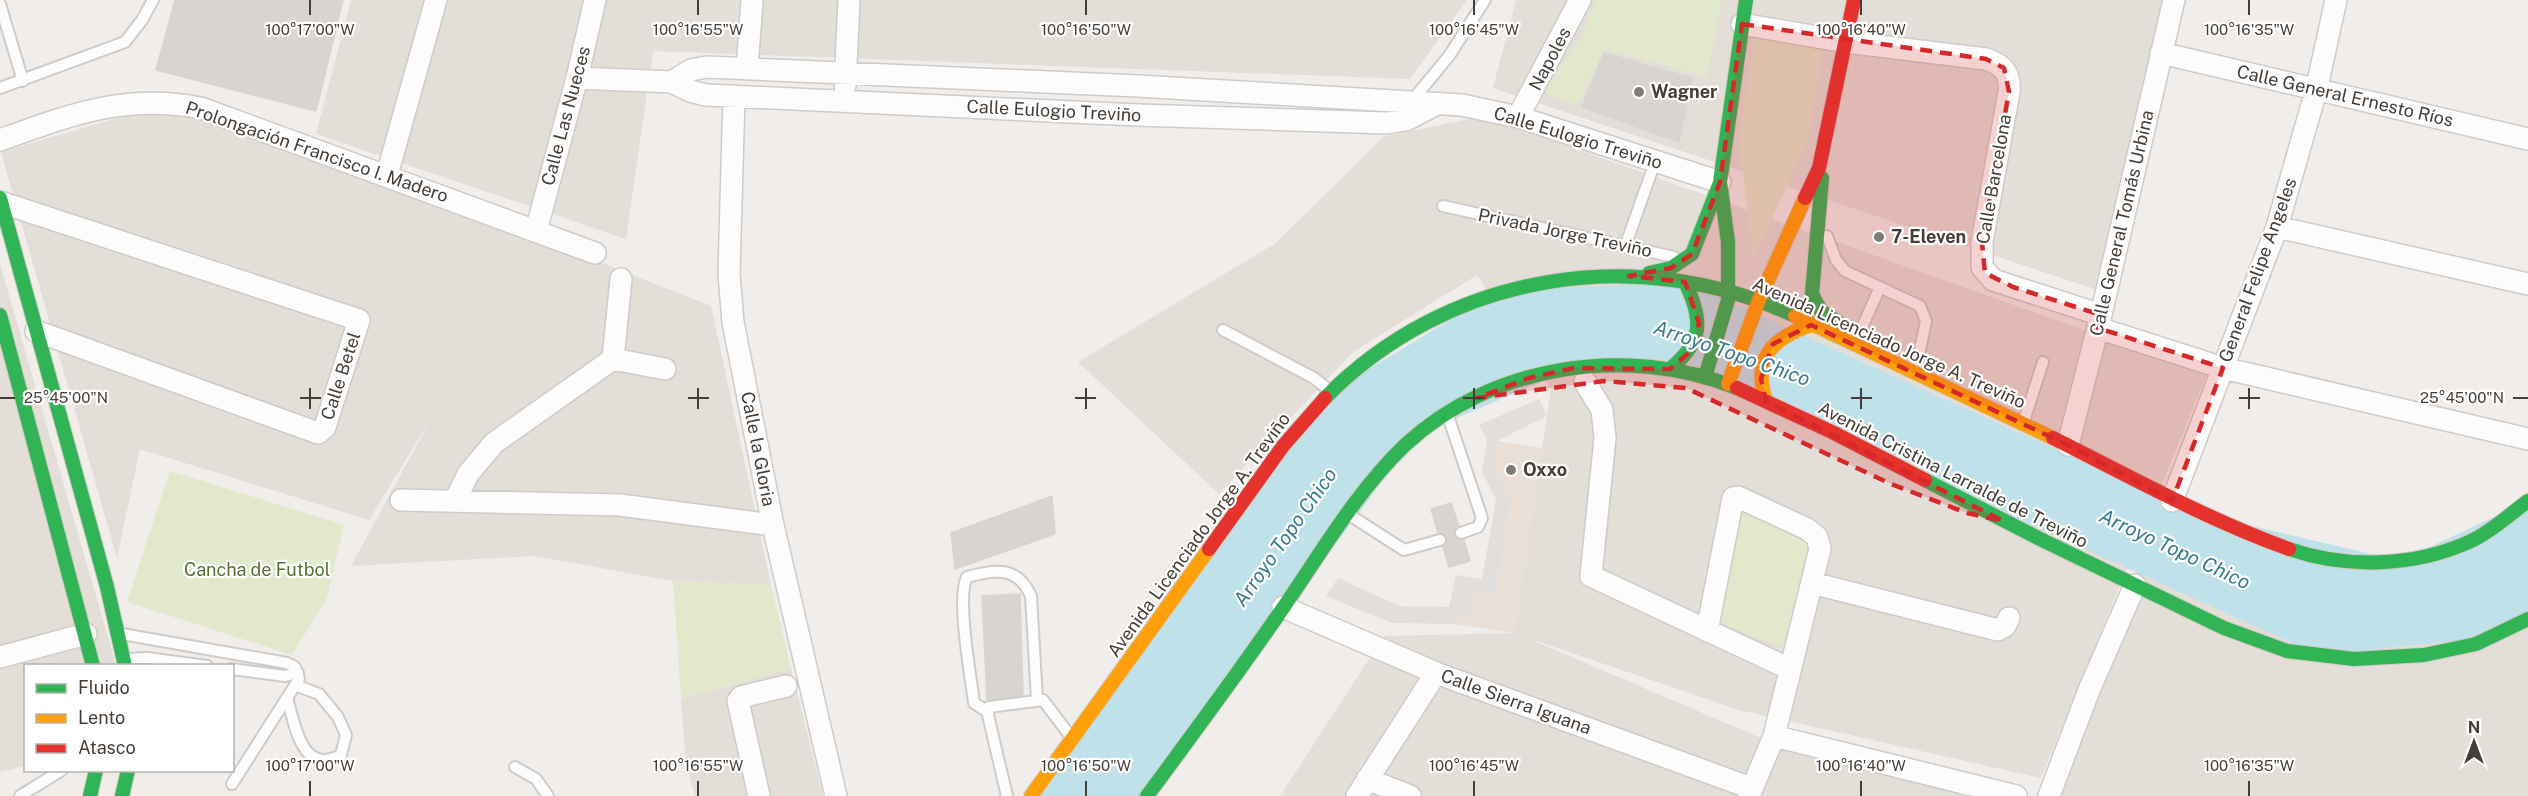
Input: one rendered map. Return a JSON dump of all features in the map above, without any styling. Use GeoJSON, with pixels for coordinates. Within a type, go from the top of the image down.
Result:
{"type":"FeatureCollection","features":[{"type":"Feature","properties":{"kind":"main road"},"geometry":{"type":"LineString","coordinates":[[1629,276],[1671,268],[1687,260],[1692,254],[1720,182],[1746,0]]}},
{"type":"Feature","properties":{"kind":"main road"},"geometry":{"type":"LineString","coordinates":[[1730,379],[1759,300],[1820,168],[1854,0]]}},
{"type":"Feature","properties":{"kind":"main road"},"geometry":{"type":"LineString","coordinates":[[1820,168],[1823,190],[1812,294],[1816,308],[1825,317],[1859,334],[1878,355]]}},
{"type":"Feature","properties":{"kind":"main road"},"geometry":{"type":"LineString","coordinates":[[1707,372],[1726,308],[1728,291],[1728,243],[1720,182]]}},
{"type":"Feature","properties":{"kind":"main road"},"geometry":{"type":"LineString","coordinates":[[0,200],[36,331],[92,591],[86,634],[93,664]]}},
{"type":"Feature","properties":{"kind":"main road","name":"Avenida Licenciado Jorge A. Treviño"},"geometry":{"type":"LineString","coordinates":[[1030,796],[1074,739],[1283,446],[1331,392],[1371,356],[1414,327],[1498,291],[1562,278],[1629,276],[1685,282],[1759,300],[2068,445],[2172,501],[2282,548],[2322,560],[2360,563],[2400,561],[2439,553],[2472,542],[2505,522],[2528,501]]}},
{"type":"Feature","properties":{"kind":"main road"},"geometry":{"type":"LineString","coordinates":[[1676,365],[1692,350],[1698,333],[1697,304],[1685,282]]}},
{"type":"Feature","properties":{"kind":"main road"},"geometry":{"type":"LineString","coordinates":[[0,315],[92,591],[118,634],[125,662]]}},
{"type":"Feature","properties":{"kind":"main road"},"geometry":{"type":"LineString","coordinates":[[1764,395],[1763,366],[1773,344],[1794,330],[1811,325]]}},
{"type":"Feature","properties":{"kind":"main road","name":"Avenida Cristina Larralde de Treviño"},"geometry":{"type":"LineString","coordinates":[[1147,796],[1348,514],[1396,456],[1418,435],[1447,413],[1529,378],[1574,368],[1676,365],[1730,379],[2003,521],[2135,585],[2262,643],[2286,651],[2319,655],[2400,657],[2449,651],[2492,637],[2528,619]]}},
{"type":"Feature","properties":{"kind":"main road"},"geometry":{"type":"LineString","coordinates":[[1478,398],[1552,387]]}},
{"type":"Feature","properties":{"kind":"main road"},"geometry":{"type":"LineString","coordinates":[[1929,499],[1966,513],[2003,521]]}},
{"type":"Feature","properties":{"kind":"main road"},"geometry":{"type":"LineString","coordinates":[[90,796],[96,772]]}},
{"type":"Feature","properties":{"kind":"main road"},"geometry":{"type":"LineString","coordinates":[[122,796],[128,772]]}},
{"type":"Feature","properties":{"kind":"street"},"geometry":{"type":"LineString","coordinates":[[387,175],[436,0]]}},
{"type":"Feature","properties":{"kind":"street","name":"Calle Las Nueces"},"geometry":{"type":"LineString","coordinates":[[536,231],[577,78],[595,0]]}},
{"type":"Feature","properties":{"kind":"street"},"geometry":{"type":"LineString","coordinates":[[747,69],[752,0]]}},
{"type":"Feature","properties":{"kind":"street"},"geometry":{"type":"LineString","coordinates":[[845,101],[849,0]]}},
{"type":"Feature","properties":{"kind":"street","name":"Napoles"},"geometry":{"type":"LineString","coordinates":[[1518,117],[1580,0]]}},
{"type":"Feature","properties":{"kind":"street","name":"Calle General Tomás Urbina"},"geometry":{"type":"LineString","coordinates":[[2068,445],[2100,322],[2174,0]]}},
{"type":"Feature","properties":{"kind":"street","name":"General Felipe Angeles"},"geometry":{"type":"LineString","coordinates":[[2172,501],[2277,227],[2316,90],[2336,0]]}},
{"type":"Feature","properties":{"kind":"street"},"geometry":{"type":"LineString","coordinates":[[1742,24],[1846,42]]}},
{"type":"Feature","properties":{"kind":"street","name":"Calle Barcelona"},"geometry":{"type":"LineString","coordinates":[[1846,42],[1986,59],[2004,68],[2010,82],[2009,92],[1982,242],[1982,267],[1993,280],[2223,368],[2528,439]]}},
{"type":"Feature","properties":{"kind":"street","name":"Calle General Ernesto Ríos"},"geometry":{"type":"LineString","coordinates":[[2161,53],[2528,139]]}},
{"type":"Feature","properties":{"kind":"street","name":"Calle Eulogio Treviño"},"geometry":{"type":"LineString","coordinates":[[672,82],[699,68],[747,69],[1138,86],[1408,111]]}},
{"type":"Feature","properties":{"kind":"street","name":"Calle Eulogio Treviño"},"geometry":{"type":"LineString","coordinates":[[577,78],[672,82],[697,94],[1137,115],[1387,123],[1408,111],[1435,105],[1462,105],[1518,117],[1720,182]]}},
{"type":"Feature","properties":{"kind":"street"},"geometry":{"type":"LineString","coordinates":[[1137,115],[1138,86]]}},
{"type":"Feature","properties":{"kind":"street","name":"Calle la Gloria"},"geometry":{"type":"LineString","coordinates":[[734,96],[730,291],[772,525],[836,796]]}},
{"type":"Feature","properties":{"kind":"street","name":"Prolongación Francisco I. Madero"},"geometry":{"type":"LineString","coordinates":[[0,140],[89,110],[122,104],[173,103],[201,108],[595,253]]}},
{"type":"Feature","properties":{"kind":"street","name":"Calle Betel"},"geometry":{"type":"LineString","coordinates":[[0,200],[358,321],[325,427],[318,433],[36,331]]}},
{"type":"Feature","properties":{"kind":"street"},"geometry":{"type":"LineString","coordinates":[[2277,227],[2528,284]]}},
{"type":"Feature","properties":{"kind":"street"},"geometry":{"type":"LineString","coordinates":[[613,359],[621,279]]}},
{"type":"Feature","properties":{"kind":"street"},"geometry":{"type":"LineString","coordinates":[[455,501],[468,474],[494,443],[613,359],[665,369]]}},
{"type":"Feature","properties":{"kind":"street"},"geometry":{"type":"LineString","coordinates":[[1588,382],[1602,410],[1605,438],[1591,576],[1790,669]]}},
{"type":"Feature","properties":{"kind":"street"},"geometry":{"type":"LineString","coordinates":[[1707,631],[1733,498],[1738,497],[1807,529],[1817,537],[1820,549],[1774,736],[1750,792]]}},
{"type":"Feature","properties":{"kind":"street"},"geometry":{"type":"LineString","coordinates":[[401,500],[632,506],[772,525]]}},
{"type":"Feature","properties":{"kind":"street"},"geometry":{"type":"LineString","coordinates":[[1812,584],[2003,624]]}},
{"type":"Feature","properties":{"kind":"street"},"geometry":{"type":"LineString","coordinates":[[2049,796],[2089,690],[2135,585]]}},
{"type":"Feature","properties":{"kind":"street","name":"Calle Sierra Iguana"},"geometry":{"type":"LineString","coordinates":[[1283,608],[1436,673],[1750,792]]}},
{"type":"Feature","properties":{"kind":"street"},"geometry":{"type":"LineString","coordinates":[[0,657],[86,634]]}},
{"type":"Feature","properties":{"kind":"street"},"geometry":{"type":"LineString","coordinates":[[1410,796],[1362,788],[1436,673]]}},
{"type":"Feature","properties":{"kind":"street"},"geometry":{"type":"LineString","coordinates":[[759,796],[738,701],[741,698],[786,686]]}},
{"type":"Feature","properties":{"kind":"street"},"geometry":{"type":"LineString","coordinates":[[1774,736],[2016,796]]}},
{"type":"Feature","properties":{"kind":"lane"},"geometry":{"type":"LineString","coordinates":[[0,88],[125,42],[142,20],[153,0]]}},
{"type":"Feature","properties":{"kind":"lane"},"geometry":{"type":"LineString","coordinates":[[1408,111],[1449,56],[1485,0]]}},
{"type":"Feature","properties":{"kind":"lane"},"geometry":{"type":"LineString","coordinates":[[0,4],[23,81]]}},
{"type":"Feature","properties":{"kind":"lane"},"geometry":{"type":"LineString","coordinates":[[1625,248],[1655,162]]}},
{"type":"Feature","properties":{"kind":"lane","name":"Privada Jorge Treviño"},"geometry":{"type":"LineString","coordinates":[[1443,206],[1687,260]]}},
{"type":"Feature","properties":{"kind":"lane"},"geometry":{"type":"LineString","coordinates":[[1820,214],[1831,249],[1845,271],[1920,306],[1926,321],[1915,372]]}},
{"type":"Feature","properties":{"kind":"lane"},"geometry":{"type":"LineString","coordinates":[[1859,334],[1880,286]]}},
{"type":"Feature","properties":{"kind":"lane"},"geometry":{"type":"LineString","coordinates":[[1223,330],[1314,378],[1331,392]]}},
{"type":"Feature","properties":{"kind":"lane"},"geometry":{"type":"LineString","coordinates":[[2023,424],[2043,362]]}},
{"type":"Feature","properties":{"kind":"lane"},"geometry":{"type":"LineString","coordinates":[[1447,413],[1482,518],[1478,527],[1461,532]]}},
{"type":"Feature","properties":{"kind":"lane"},"geometry":{"type":"LineString","coordinates":[[1348,514],[1404,550],[1440,540]]}},
{"type":"Feature","properties":{"kind":"lane"},"geometry":{"type":"LineString","coordinates":[[987,712],[978,708],[974,703],[965,632],[963,585],[967,577],[990,571],[1013,574],[1025,582],[1030,596],[1037,700]]}},
{"type":"Feature","properties":{"kind":"lane"},"geometry":{"type":"LineString","coordinates":[[118,634],[287,663],[298,673],[299,679],[295,686],[232,784]]}},
{"type":"Feature","properties":{"kind":"lane"},"geometry":{"type":"LineString","coordinates":[[125,662],[147,658],[192,664]]}},
{"type":"Feature","properties":{"kind":"lane"},"geometry":{"type":"LineString","coordinates":[[234,669],[285,676],[298,673]]}},
{"type":"Feature","properties":{"kind":"lane"},"geometry":{"type":"LineString","coordinates":[[287,698],[301,746],[318,759],[331,761],[341,755],[346,735],[338,717],[319,694],[295,686]]}},
{"type":"Feature","properties":{"kind":"lane"},"geometry":{"type":"LineString","coordinates":[[1007,796],[987,712],[991,705],[1037,700],[1045,702],[1074,739]]}},
{"type":"Feature","properties":{"kind":"lane"},"geometry":{"type":"LineString","coordinates":[[515,767],[536,780],[548,796]]}},
{"type":"Feature","properties":{"kind":"lane"},"geometry":{"type":"LineString","coordinates":[[20,796],[60,772]]}},
{"type":"Feature","properties":{"kind":"highlighted area"},"geometry":{"type":"Polygon","coordinates":[[[1742,24],[1986,59],[2004,68],[2009,92],[1982,242],[1985,273],[2013,287],[2101,315],[2098,328],[2223,368],[2172,501],[2068,445],[1811,325],[1773,344],[1761,379],[1766,401],[2003,521],[1967,513],[1891,484],[1686,388],[1604,381],[1477,398],[1529,378],[1574,368],[1670,369],[1692,350],[1699,323],[1685,282],[1629,276],[1671,268],[1692,254],[1720,182],[1742,24]]]}},
{"type":"Feature","properties":{"kind":"shaded area"},"geometry":{"type":"Polygon","coordinates":[[[351,0],[1467,0],[1410,79],[653,51],[626,239],[316,134],[351,0]]]}},
{"type":"Feature","properties":{"kind":"shaded area"},"geometry":{"type":"Polygon","coordinates":[[[1516,0],[2163,0],[2097,290],[1493,88],[1516,0]]]}},
{"type":"Feature","properties":{"kind":"shaded area"},"geometry":{"type":"Polygon","coordinates":[[[138,112],[190,114],[602,263],[711,306],[771,585],[673,581],[534,556],[351,566],[432,417],[369,520],[140,449],[117,558],[1,152],[138,112]]]}},
{"type":"Feature","properties":{"kind":"shaded area"},"geometry":{"type":"Polygon","coordinates":[[[1484,116],[2207,374],[2041,778],[1739,710],[1525,637],[1789,750],[1970,796],[1280,796],[1384,636],[1514,633],[1551,389],[1477,275],[1353,352],[1219,494],[1078,362],[1276,243],[1383,137],[1484,116]]]}},
{"type":"Feature","properties":{"kind":"shaded area"},"geometry":{"type":"Polygon","coordinates":[[[0,264],[116,664],[24,664],[24,766],[0,772],[0,264]]]}},
{"type":"Feature","properties":{"kind":"shaded area"},"geometry":{"type":"Polygon","coordinates":[[[1539,399],[1547,416],[1497,441],[1494,467],[1511,499],[1496,593],[1475,589],[1469,617],[1455,616],[1454,624],[1392,623],[1326,596],[1338,578],[1399,606],[1449,607],[1456,575],[1482,579],[1496,500],[1482,471],[1487,440],[1479,425],[1539,399]]]}},
{"type":"Feature","properties":{"kind":"shaded area"},"geometry":{"type":"Polygon","coordinates":[[[1497,441],[1542,448],[1514,633],[1454,624],[1455,615],[1469,616],[1475,589],[1496,593],[1511,499],[1494,467],[1497,441]]]}},
{"type":"Feature","properties":{"kind":"shaded area"},"geometry":{"type":"Polygon","coordinates":[[[2144,550],[2528,557],[2528,796],[2049,796],[2144,550]]]}},
{"type":"Feature","properties":{"kind":"shaded area"},"geometry":{"type":"Polygon","coordinates":[[[791,668],[823,796],[695,796],[686,763],[681,699],[791,668]]]}},
{"type":"Feature","properties":{"kind":"green space"},"geometry":{"type":"Polygon","coordinates":[[[1596,0],[1722,0],[1707,77],[1604,49],[1578,105],[1548,95],[1546,88],[1582,36],[1596,0]]]}},
{"type":"Feature","properties":{"kind":"green space"},"geometry":{"type":"Polygon","coordinates":[[[1755,35],[1823,48],[1807,143],[1753,259],[1739,141],[1755,35]]]}},
{"type":"Feature","properties":{"kind":"green space","name":"Cancha de Futbol"},"geometry":{"type":"Polygon","coordinates":[[[170,471],[344,525],[327,598],[292,655],[127,602],[170,471]]]}},
{"type":"Feature","properties":{"kind":"green space"},"geometry":{"type":"Polygon","coordinates":[[[1742,505],[1811,535],[1784,648],[1719,623],[1742,505]]]}},
{"type":"Feature","properties":{"kind":"green space"},"geometry":{"type":"Polygon","coordinates":[[[673,581],[771,585],[791,668],[681,699],[673,581]]]}},
{"type":"Feature","properties":{"kind":"water","name":"Arroyo Topo Chico"},"geometry":{"type":"Polygon","coordinates":[[[1685,282],[2197,513],[2400,561],[2528,501],[2528,619],[2492,637],[2319,655],[1705,377],[1574,368],[1417,435],[1147,796],[1031,796],[1331,392],[1498,291],[1685,282]]]}},
{"type":"Feature","properties":{"kind":"building"},"geometry":{"type":"Polygon","coordinates":[[[175,0],[343,0],[316,111],[156,70],[175,0]]]}},
{"type":"Feature","properties":{"kind":"building","name":"Wagner"},"geometry":{"type":"Polygon","coordinates":[[[1604,53],[1692,78],[1679,142],[1582,107],[1604,53]]]}},
{"type":"Feature","properties":{"kind":"building"},"geometry":{"type":"Polygon","coordinates":[[[1052,496],[1055,534],[955,569],[951,533],[1052,496]]]}},
{"type":"Feature","properties":{"kind":"building"},"geometry":{"type":"Polygon","coordinates":[[[1451,503],[1459,526],[1454,535],[1457,539],[1464,540],[1470,561],[1449,567],[1443,547],[1447,542],[1447,537],[1438,533],[1431,509],[1451,503]]]}},
{"type":"Feature","properties":{"kind":"building"},"geometry":{"type":"Polygon","coordinates":[[[1020,594],[1023,695],[987,700],[982,596],[1020,594]]]}},
{"type":"Feature","properties":{"kind":"traffic: fast"},"geometry":{"type":"LineString","coordinates":[[1705,377],[1728,300],[1728,242],[1720,182],[1746,0]]}},
{"type":"Feature","properties":{"kind":"traffic: fast"},"geometry":{"type":"LineString","coordinates":[[1822,178],[1812,294],[1821,311],[1847,328]]}},
{"type":"Feature","properties":{"kind":"traffic: fast"},"geometry":{"type":"LineString","coordinates":[[1649,273],[1671,268],[1692,254],[1719,185]]}},
{"type":"Feature","properties":{"kind":"traffic: fast"},"geometry":{"type":"LineString","coordinates":[[0,198],[107,587],[125,664]]}},
{"type":"Feature","properties":{"kind":"traffic: fast"},"geometry":{"type":"LineString","coordinates":[[1325,398],[1374,356],[1428,322],[1486,298],[1546,282],[1609,276],[1672,280],[1734,293],[1795,316]]}},
{"type":"Feature","properties":{"kind":"traffic: fast"},"geometry":{"type":"LineString","coordinates":[[1670,369],[1689,349],[1697,329],[1695,308],[1685,282]]}},
{"type":"Feature","properties":{"kind":"traffic: fast"},"geometry":{"type":"LineString","coordinates":[[0,315],[92,664]]}},
{"type":"Feature","properties":{"kind":"traffic: fast"},"geometry":{"type":"LineString","coordinates":[[1147,796],[1250,656],[1355,503],[1387,463],[1440,417],[1478,396],[1520,380],[1563,370],[1607,365],[1651,367],[1695,374],[1737,388]]}},
{"type":"Feature","properties":{"kind":"traffic: fast"},"geometry":{"type":"LineString","coordinates":[[1925,480],[2042,540],[2224,628],[2287,651],[2354,659],[2424,655],[2476,644],[2528,619]]}},
{"type":"Feature","properties":{"kind":"traffic: fast"},"geometry":{"type":"LineString","coordinates":[[2289,549],[2334,560],[2357,562],[2381,562],[2427,556],[2471,541],[2493,528],[2528,501]]}},
{"type":"Feature","properties":{"kind":"traffic: fast"},"geometry":{"type":"LineString","coordinates":[[90,796],[96,772]]}},
{"type":"Feature","properties":{"kind":"traffic: fast"},"geometry":{"type":"LineString","coordinates":[[122,796],[128,772]]}},
{"type":"Feature","properties":{"kind":"traffic: slow"},"geometry":{"type":"LineString","coordinates":[[1728,384],[1759,300],[1805,198]]}},
{"type":"Feature","properties":{"kind":"traffic: slow"},"geometry":{"type":"LineString","coordinates":[[1795,316],[2053,438]]}},
{"type":"Feature","properties":{"kind":"traffic: slow"},"geometry":{"type":"LineString","coordinates":[[1766,401],[1762,386],[1762,373],[1769,352],[1786,336],[1811,325]]}},
{"type":"Feature","properties":{"kind":"traffic: slow"},"geometry":{"type":"LineString","coordinates":[[1031,796],[1209,549]]}},
{"type":"Feature","properties":{"kind":"traffic: jam"},"geometry":{"type":"LineString","coordinates":[[1805,198],[1819,168],[1854,0]]}},
{"type":"Feature","properties":{"kind":"traffic: jam"},"geometry":{"type":"LineString","coordinates":[[1737,388],[1832,432],[1925,480]]}},
{"type":"Feature","properties":{"kind":"traffic: jam"},"geometry":{"type":"LineString","coordinates":[[1209,549],[1283,446],[1325,398]]}},
{"type":"Feature","properties":{"kind":"traffic: jam"},"geometry":{"type":"LineString","coordinates":[[2053,438],[2198,511],[2289,549]]}},
{"type":"Feature","properties":{"kind":"place","name":"Wagner"},"geometry":{"type":"Point","coordinates":[1639,92]}},
{"type":"Feature","properties":{"kind":"place","name":"7-Eleven"},"geometry":{"type":"Point","coordinates":[1879,237]}},
{"type":"Feature","properties":{"kind":"place","name":"Oxxo"},"geometry":{"type":"Point","coordinates":[1511,470]}}]}
